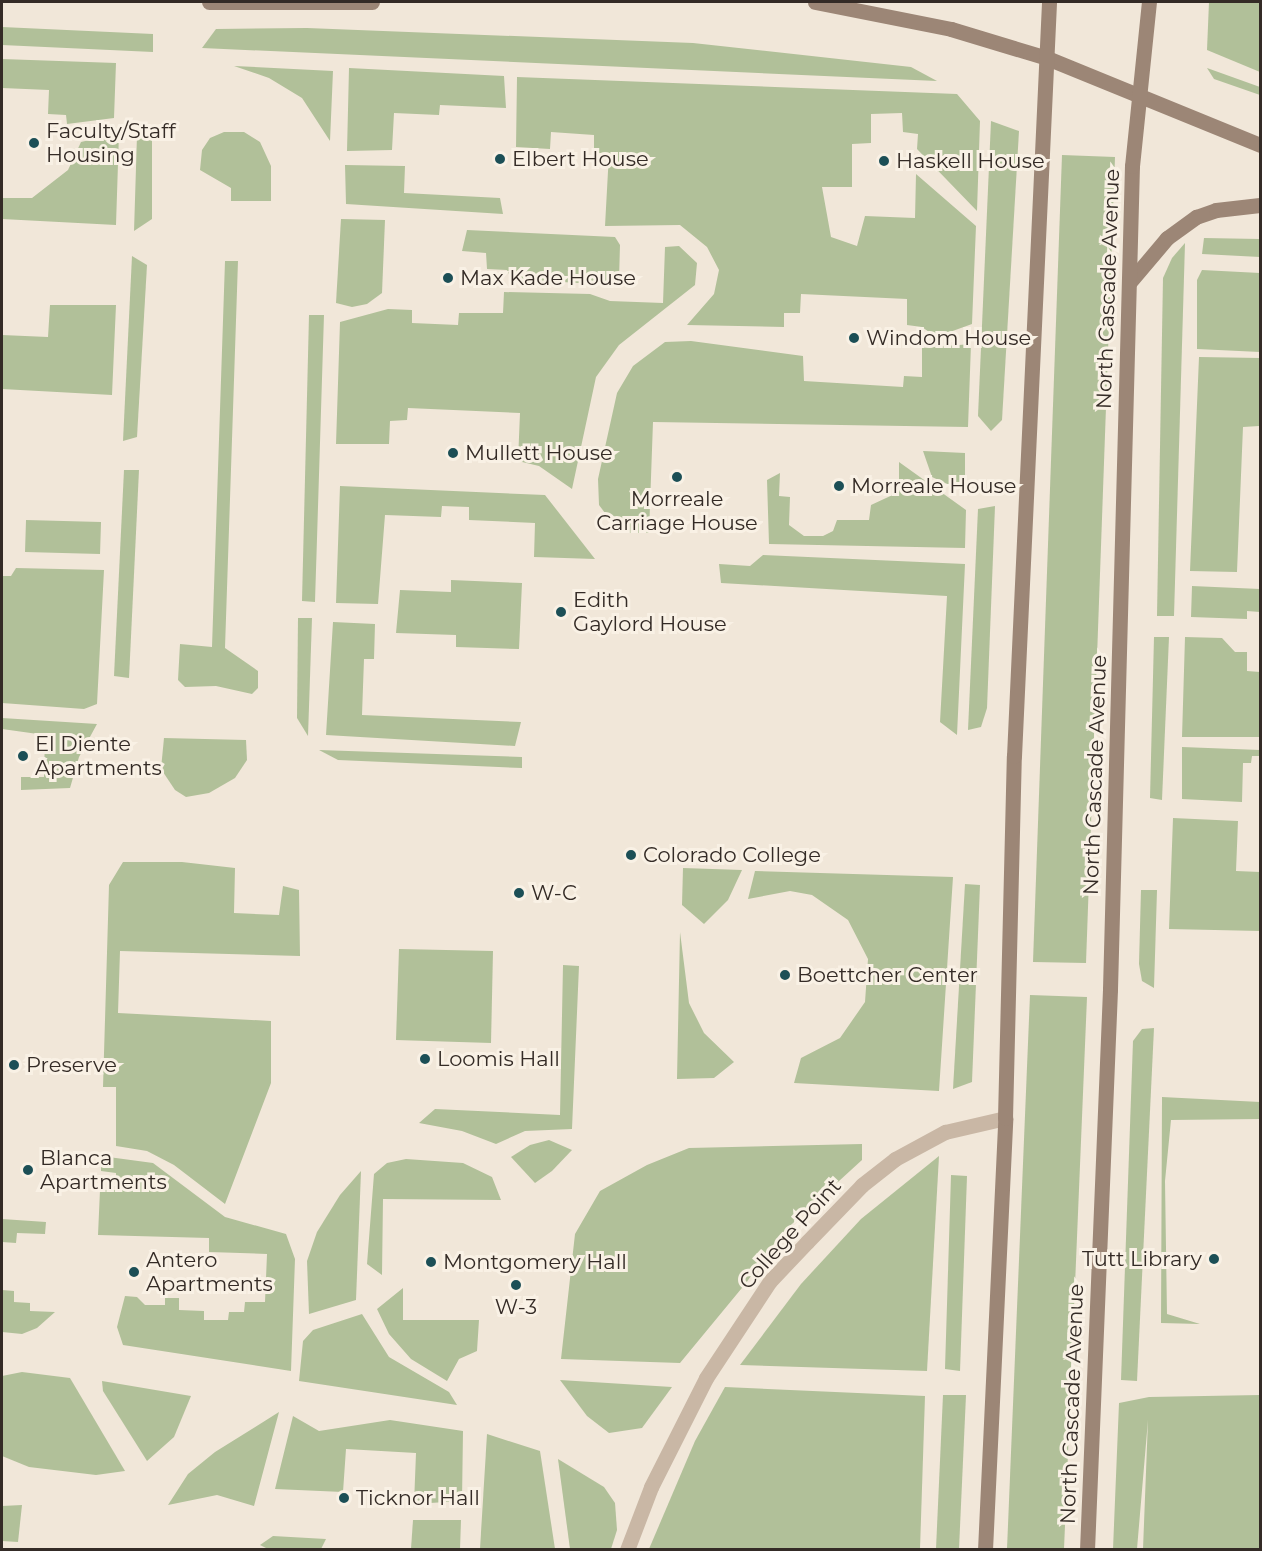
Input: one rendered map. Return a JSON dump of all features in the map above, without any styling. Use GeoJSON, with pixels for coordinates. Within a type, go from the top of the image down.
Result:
{"type":"FeatureCollection","features":[{"type":"Feature","properties":{"kind":"main road"},"geometry":{"type":"LineString","coordinates":[[209,2],[372,2]]}},
{"type":"Feature","properties":{"kind":"main road"},"geometry":{"type":"LineString","coordinates":[[815,2],[951,29],[1047,58],[1142,94],[1260,145]]}},
{"type":"Feature","properties":{"kind":"main road"},"geometry":{"type":"LineString","coordinates":[[985,1550],[1005,1118],[1014,756],[1049,2]]}},
{"type":"Feature","properties":{"kind":"main road","name":"North Cascade Avenue"},"geometry":{"type":"LineString","coordinates":[[1087,1550],[1110,989],[1132,166],[1142,94],[1149,2]]}},
{"type":"Feature","properties":{"kind":"main road"},"geometry":{"type":"LineString","coordinates":[[1129,284],[1167,238],[1196,217],[1216,210],[1260,205]]}},
{"type":"Feature","properties":{"kind":"street","name":"College Point"},"geometry":{"type":"LineString","coordinates":[[627,1550],[651,1486],[706,1378],[770,1281],[862,1185],[895,1159],[945,1132],[1005,1118]]}},
{"type":"Feature","properties":{"kind":"green space"},"geometry":{"type":"Polygon","coordinates":[[[1209,2],[1260,2],[1260,72],[1207,50],[1209,2]]]}},
{"type":"Feature","properties":{"kind":"green space"},"geometry":{"type":"Polygon","coordinates":[[[2,27],[153,34],[153,52],[2,45],[2,27]]]}},
{"type":"Feature","properties":{"kind":"green space"},"geometry":{"type":"Polygon","coordinates":[[[307,28],[693,43],[911,67],[937,81],[202,48],[216,29],[307,28]]]}},
{"type":"Feature","properties":{"kind":"green space"},"geometry":{"type":"Polygon","coordinates":[[[2,59],[116,63],[114,118],[67,124],[66,115],[48,114],[49,90],[2,88],[2,59]]]}},
{"type":"Feature","properties":{"kind":"green space"},"geometry":{"type":"Polygon","coordinates":[[[234,66],[333,71],[330,141],[302,98],[269,78],[234,66]]]}},
{"type":"Feature","properties":{"kind":"green space"},"geometry":{"type":"Polygon","coordinates":[[[349,68],[504,76],[506,108],[440,105],[439,115],[394,113],[392,150],[347,151],[349,68]]]}},
{"type":"Feature","properties":{"kind":"green space"},"geometry":{"type":"Polygon","coordinates":[[[1207,68],[1260,87],[1260,95],[1214,79],[1207,68]]]}},
{"type":"Feature","properties":{"kind":"green space"},"geometry":{"type":"Polygon","coordinates":[[[517,77],[957,94],[980,121],[977,211],[917,149],[918,134],[903,132],[902,113],[871,114],[871,143],[852,144],[852,187],[822,187],[831,237],[857,246],[865,216],[915,218],[916,174],[976,226],[972,324],[936,337],[922,327],[907,325],[907,299],[801,294],[800,313],[784,313],[784,327],[687,325],[714,294],[719,270],[707,247],[680,225],[605,226],[609,153],[594,153],[594,135],[551,132],[550,149],[516,147],[517,77]]]}},
{"type":"Feature","properties":{"kind":"green space"},"geometry":{"type":"Polygon","coordinates":[[[991,121],[1019,131],[1002,420],[991,431],[978,416],[991,121]]]}},
{"type":"Feature","properties":{"kind":"green space"},"geometry":{"type":"Polygon","coordinates":[[[224,132],[244,132],[260,142],[271,166],[271,201],[231,201],[231,188],[200,170],[202,150],[210,138],[224,132]]]}},
{"type":"Feature","properties":{"kind":"green space"},"geometry":{"type":"Polygon","coordinates":[[[119,133],[116,225],[2,219],[2,198],[32,198],[68,170],[81,142],[119,133]]]}},
{"type":"Feature","properties":{"kind":"green space"},"geometry":{"type":"Polygon","coordinates":[[[137,136],[152,137],[152,219],[134,231],[137,136]]]}},
{"type":"Feature","properties":{"kind":"green space"},"geometry":{"type":"Polygon","coordinates":[[[1062,155],[1115,157],[1086,963],[1033,962],[1062,155]]]}},
{"type":"Feature","properties":{"kind":"green space"},"geometry":{"type":"Polygon","coordinates":[[[345,165],[405,166],[404,193],[500,198],[503,214],[346,204],[345,165]]]}},
{"type":"Feature","properties":{"kind":"green space"},"geometry":{"type":"Polygon","coordinates":[[[341,219],[385,220],[382,293],[367,304],[352,307],[336,303],[341,219]]]}},
{"type":"Feature","properties":{"kind":"green space"},"geometry":{"type":"Polygon","coordinates":[[[467,230],[615,237],[620,245],[619,280],[596,284],[511,279],[507,270],[487,269],[486,253],[462,251],[467,230]]]}},
{"type":"Feature","properties":{"kind":"green space"},"geometry":{"type":"Polygon","coordinates":[[[1204,238],[1260,239],[1260,257],[1202,254],[1204,238]]]}},
{"type":"Feature","properties":{"kind":"green space"},"geometry":{"type":"Polygon","coordinates":[[[1185,243],[1174,616],[1157,616],[1163,278],[1172,258],[1185,243]]]}},
{"type":"Feature","properties":{"kind":"green space"},"geometry":{"type":"Polygon","coordinates":[[[679,246],[697,263],[695,285],[619,345],[596,377],[572,489],[539,466],[518,461],[520,413],[408,408],[407,420],[390,421],[389,444],[336,444],[340,322],[388,309],[412,310],[412,323],[458,325],[459,313],[503,313],[504,292],[590,294],[610,301],[663,303],[665,247],[679,246]]]}},
{"type":"Feature","properties":{"kind":"green space"},"geometry":{"type":"Polygon","coordinates":[[[132,256],[147,265],[137,437],[123,441],[132,256]]]}},
{"type":"Feature","properties":{"kind":"green space"},"geometry":{"type":"Polygon","coordinates":[[[225,261],[238,261],[225,648],[258,671],[258,688],[252,694],[216,686],[185,687],[178,680],[180,644],[212,647],[225,261]]]}},
{"type":"Feature","properties":{"kind":"green space"},"geometry":{"type":"Polygon","coordinates":[[[1202,270],[1260,273],[1260,352],[1197,349],[1197,280],[1202,270]]]}},
{"type":"Feature","properties":{"kind":"green space"},"geometry":{"type":"Polygon","coordinates":[[[50,305],[116,305],[112,395],[2,389],[2,335],[48,337],[50,305]]]}},
{"type":"Feature","properties":{"kind":"green space"},"geometry":{"type":"Polygon","coordinates":[[[309,315],[324,315],[315,602],[302,601],[309,315]]]}},
{"type":"Feature","properties":{"kind":"green space"},"geometry":{"type":"Polygon","coordinates":[[[691,341],[803,356],[804,381],[903,387],[904,376],[922,377],[922,348],[971,344],[968,427],[653,422],[649,533],[620,533],[599,505],[598,479],[617,393],[633,366],[665,342],[691,341]]]}},
{"type":"Feature","properties":{"kind":"green space"},"geometry":{"type":"Polygon","coordinates":[[[1199,357],[1260,358],[1259,426],[1243,427],[1237,572],[1190,571],[1199,357]]]}},
{"type":"Feature","properties":{"kind":"green space"},"geometry":{"type":"Polygon","coordinates":[[[923,451],[965,453],[965,492],[932,477],[923,451]]]}},
{"type":"Feature","properties":{"kind":"green space"},"geometry":{"type":"Polygon","coordinates":[[[899,462],[966,510],[965,548],[769,544],[767,480],[780,473],[779,496],[790,497],[789,525],[804,536],[823,536],[833,531],[837,520],[869,520],[871,505],[899,492],[899,462]]]}},
{"type":"Feature","properties":{"kind":"green space"},"geometry":{"type":"Polygon","coordinates":[[[124,470],[139,470],[129,678],[114,676],[124,470]]]}},
{"type":"Feature","properties":{"kind":"green space"},"geometry":{"type":"Polygon","coordinates":[[[340,486],[545,495],[595,559],[534,557],[535,523],[469,520],[469,507],[442,506],[441,517],[385,515],[378,604],[336,603],[340,486]]]}},
{"type":"Feature","properties":{"kind":"green space"},"geometry":{"type":"Polygon","coordinates":[[[995,506],[987,708],[981,727],[968,730],[978,509],[995,506]]]}},
{"type":"Feature","properties":{"kind":"green space"},"geometry":{"type":"Polygon","coordinates":[[[26,520],[101,522],[100,554],[25,552],[26,520]]]}},
{"type":"Feature","properties":{"kind":"green space"},"geometry":{"type":"Polygon","coordinates":[[[763,555],[965,564],[957,735],[940,722],[947,596],[721,583],[719,564],[750,566],[763,555]]]}},
{"type":"Feature","properties":{"kind":"green space"},"geometry":{"type":"Polygon","coordinates":[[[16,568],[104,570],[97,704],[84,709],[2,703],[2,576],[11,576],[16,568]]]}},
{"type":"Feature","properties":{"kind":"green space"},"geometry":{"type":"Polygon","coordinates":[[[451,580],[522,583],[519,649],[456,647],[456,635],[396,633],[400,590],[451,592],[451,580]]]}},
{"type":"Feature","properties":{"kind":"green space"},"geometry":{"type":"Polygon","coordinates":[[[1192,586],[1260,589],[1260,612],[1247,611],[1247,619],[1191,617],[1192,586]]]}},
{"type":"Feature","properties":{"kind":"green space"},"geometry":{"type":"Polygon","coordinates":[[[298,618],[312,618],[308,736],[297,718],[298,618]]]}},
{"type":"Feature","properties":{"kind":"green space"},"geometry":{"type":"Polygon","coordinates":[[[333,622],[375,624],[374,659],[364,659],[362,715],[521,722],[515,746],[326,735],[333,622]]]}},
{"type":"Feature","properties":{"kind":"green space"},"geometry":{"type":"Polygon","coordinates":[[[1154,637],[1169,637],[1162,800],[1150,798],[1154,637]]]}},
{"type":"Feature","properties":{"kind":"green space"},"geometry":{"type":"Polygon","coordinates":[[[1185,637],[1222,638],[1235,652],[1247,652],[1247,671],[1260,672],[1260,737],[1182,737],[1185,637]]]}},
{"type":"Feature","properties":{"kind":"green space"},"geometry":{"type":"Polygon","coordinates":[[[2,718],[97,724],[79,757],[70,788],[21,790],[21,777],[44,777],[45,735],[2,729],[2,718]]]}},
{"type":"Feature","properties":{"kind":"green space"},"geometry":{"type":"Polygon","coordinates":[[[164,738],[246,740],[247,760],[235,778],[209,793],[186,797],[175,790],[161,769],[164,738]]]}},
{"type":"Feature","properties":{"kind":"green space"},"geometry":{"type":"Polygon","coordinates":[[[1182,747],[1260,750],[1260,756],[1252,756],[1251,763],[1243,763],[1242,802],[1182,799],[1182,747]]]}},
{"type":"Feature","properties":{"kind":"green space"},"geometry":{"type":"Polygon","coordinates":[[[319,750],[522,757],[522,768],[338,760],[319,750]]]}},
{"type":"Feature","properties":{"kind":"green space"},"geometry":{"type":"Polygon","coordinates":[[[1173,818],[1238,821],[1236,871],[1260,872],[1260,931],[1169,929],[1173,818]]]}},
{"type":"Feature","properties":{"kind":"green space"},"geometry":{"type":"Polygon","coordinates":[[[123,862],[182,862],[235,868],[234,913],[279,915],[283,886],[299,890],[300,956],[120,951],[118,1013],[271,1021],[271,1083],[225,1204],[174,1165],[147,1151],[116,1146],[116,1087],[103,1087],[109,885],[123,862]]]}},
{"type":"Feature","properties":{"kind":"green space"},"geometry":{"type":"Polygon","coordinates":[[[683,868],[742,870],[728,900],[704,924],[682,905],[683,868]]]}},
{"type":"Feature","properties":{"kind":"green space"},"geometry":{"type":"Polygon","coordinates":[[[755,871],[953,877],[939,1091],[794,1083],[801,1058],[840,1038],[865,1002],[868,959],[848,920],[812,895],[790,891],[748,899],[755,871]]]}},
{"type":"Feature","properties":{"kind":"green space"},"geometry":{"type":"Polygon","coordinates":[[[965,884],[980,885],[972,1082],[953,1089],[965,884]]]}},
{"type":"Feature","properties":{"kind":"green space"},"geometry":{"type":"Polygon","coordinates":[[[1141,890],[1157,890],[1154,988],[1142,981],[1139,964],[1141,890]]]}},
{"type":"Feature","properties":{"kind":"green space"},"geometry":{"type":"Polygon","coordinates":[[[680,932],[689,1003],[704,1033],[734,1062],[714,1078],[677,1079],[680,932]]]}},
{"type":"Feature","properties":{"kind":"green space"},"geometry":{"type":"Polygon","coordinates":[[[399,949],[493,951],[491,1043],[396,1040],[399,949]]]}},
{"type":"Feature","properties":{"kind":"green space"},"geometry":{"type":"Polygon","coordinates":[[[563,965],[579,966],[572,1129],[525,1131],[496,1144],[462,1131],[419,1123],[435,1109],[560,1115],[563,965]]]}},
{"type":"Feature","properties":{"kind":"green space"},"geometry":{"type":"Polygon","coordinates":[[[1030,995],[1087,997],[1064,1549],[1007,1549],[1030,995]]]}},
{"type":"Feature","properties":{"kind":"green space"},"geometry":{"type":"Polygon","coordinates":[[[1154,1028],[1137,1381],[1121,1380],[1133,1041],[1142,1029],[1154,1028]]]}},
{"type":"Feature","properties":{"kind":"green space"},"geometry":{"type":"Polygon","coordinates":[[[1162,1097],[1260,1102],[1260,1119],[1171,1120],[1165,1181],[1167,1314],[1200,1324],[1161,1323],[1162,1097]]]}},
{"type":"Feature","properties":{"kind":"green space"},"geometry":{"type":"Polygon","coordinates":[[[549,1140],[572,1150],[552,1171],[535,1183],[511,1157],[530,1145],[549,1140]]]}},
{"type":"Feature","properties":{"kind":"green space"},"geometry":{"type":"Polygon","coordinates":[[[862,1144],[862,1160],[781,1234],[746,1283],[680,1363],[561,1359],[575,1234],[600,1191],[647,1165],[689,1148],[862,1144]]]}},
{"type":"Feature","properties":{"kind":"green space"},"geometry":{"type":"Polygon","coordinates":[[[101,1156],[153,1163],[225,1217],[286,1234],[295,1259],[291,1371],[123,1345],[117,1327],[125,1296],[137,1297],[145,1305],[165,1305],[165,1298],[179,1298],[179,1310],[204,1311],[204,1320],[228,1320],[229,1312],[244,1312],[245,1302],[265,1302],[267,1254],[209,1252],[209,1238],[98,1235],[100,1190],[116,1190],[116,1173],[101,1171],[101,1156]]]}},
{"type":"Feature","properties":{"kind":"green space"},"geometry":{"type":"Polygon","coordinates":[[[939,1156],[927,1371],[740,1365],[801,1284],[861,1219],[939,1156]]]}},
{"type":"Feature","properties":{"kind":"green space"},"geometry":{"type":"Polygon","coordinates":[[[406,1159],[463,1163],[492,1177],[501,1200],[383,1199],[382,1275],[367,1264],[374,1174],[387,1163],[406,1159]]]}},
{"type":"Feature","properties":{"kind":"green space"},"geometry":{"type":"Polygon","coordinates":[[[361,1171],[356,1300],[309,1314],[307,1261],[317,1232],[340,1195],[361,1171]]]}},
{"type":"Feature","properties":{"kind":"green space"},"geometry":{"type":"Polygon","coordinates":[[[951,1175],[967,1176],[960,1371],[945,1369],[951,1175]]]}},
{"type":"Feature","properties":{"kind":"green space"},"geometry":{"type":"Polygon","coordinates":[[[2,1219],[46,1222],[45,1234],[17,1233],[16,1243],[2,1242],[2,1219]]]}},
{"type":"Feature","properties":{"kind":"green space"},"geometry":{"type":"Polygon","coordinates":[[[403,1288],[403,1320],[479,1320],[477,1351],[459,1359],[447,1381],[411,1359],[389,1334],[377,1309],[403,1288]]]}},
{"type":"Feature","properties":{"kind":"green space"},"geometry":{"type":"Polygon","coordinates":[[[2,1290],[14,1291],[14,1302],[30,1303],[30,1311],[55,1312],[37,1328],[22,1334],[2,1332],[2,1290]]]}},
{"type":"Feature","properties":{"kind":"green space"},"geometry":{"type":"Polygon","coordinates":[[[362,1314],[389,1357],[449,1392],[457,1405],[299,1381],[303,1341],[313,1330],[362,1314]]]}},
{"type":"Feature","properties":{"kind":"green space"},"geometry":{"type":"Polygon","coordinates":[[[22,1372],[70,1378],[125,1471],[96,1475],[29,1467],[2,1456],[2,1376],[22,1372]]]}},
{"type":"Feature","properties":{"kind":"green space"},"geometry":{"type":"Polygon","coordinates":[[[560,1380],[672,1387],[642,1428],[609,1433],[587,1416],[560,1380]]]}},
{"type":"Feature","properties":{"kind":"green space"},"geometry":{"type":"Polygon","coordinates":[[[102,1381],[191,1396],[174,1437],[147,1461],[103,1391],[102,1381]]]}},
{"type":"Feature","properties":{"kind":"green space"},"geometry":{"type":"Polygon","coordinates":[[[725,1387],[925,1396],[920,1549],[649,1549],[695,1441],[725,1387]]]}},
{"type":"Feature","properties":{"kind":"green space"},"geometry":{"type":"Polygon","coordinates":[[[943,1395],[966,1395],[959,1549],[936,1549],[943,1395]]]}},
{"type":"Feature","properties":{"kind":"green space"},"geometry":{"type":"Polygon","coordinates":[[[1260,1395],[1260,1549],[1143,1549],[1148,1420],[1137,1549],[1113,1549],[1119,1403],[1149,1397],[1260,1395]]]}},
{"type":"Feature","properties":{"kind":"green space"},"geometry":{"type":"Polygon","coordinates":[[[279,1412],[254,1506],[217,1495],[168,1505],[188,1474],[215,1452],[279,1412]]]}},
{"type":"Feature","properties":{"kind":"green space"},"geometry":{"type":"Polygon","coordinates":[[[293,1416],[319,1431],[390,1420],[463,1431],[462,1501],[414,1504],[416,1453],[346,1449],[343,1492],[275,1489],[293,1416]]]}},
{"type":"Feature","properties":{"kind":"green space"},"geometry":{"type":"Polygon","coordinates":[[[487,1434],[540,1451],[555,1549],[480,1549],[487,1434]]]}},
{"type":"Feature","properties":{"kind":"green space"},"geometry":{"type":"Polygon","coordinates":[[[558,1459],[604,1487],[615,1503],[617,1530],[611,1549],[570,1549],[558,1459]]]}},
{"type":"Feature","properties":{"kind":"green space"},"geometry":{"type":"Polygon","coordinates":[[[22,1505],[18,1542],[2,1541],[2,1506],[22,1505]]]}},
{"type":"Feature","properties":{"kind":"green space"},"geometry":{"type":"Polygon","coordinates":[[[413,1520],[461,1520],[460,1549],[411,1549],[413,1520]]]}},
{"type":"Feature","properties":{"kind":"green space"},"geometry":{"type":"Polygon","coordinates":[[[273,1536],[326,1539],[321,1549],[268,1549],[260,1545],[273,1536]]]}},
{"type":"Feature","properties":{"kind":"place","name":"Faculty/Staff Housing"},"geometry":{"type":"Point","coordinates":[34,143]}},
{"type":"Feature","properties":{"kind":"place","name":"Elbert House"},"geometry":{"type":"Point","coordinates":[500,159]}},
{"type":"Feature","properties":{"kind":"place","name":"Haskell House"},"geometry":{"type":"Point","coordinates":[884,161]}},
{"type":"Feature","properties":{"kind":"place","name":"Max Kade House"},"geometry":{"type":"Point","coordinates":[448,278]}},
{"type":"Feature","properties":{"kind":"place","name":"Windom House"},"geometry":{"type":"Point","coordinates":[854,338]}},
{"type":"Feature","properties":{"kind":"place","name":"Mullett House"},"geometry":{"type":"Point","coordinates":[453,453]}},
{"type":"Feature","properties":{"kind":"place","name":"Morreale Carriage House"},"geometry":{"type":"Point","coordinates":[677,477]}},
{"type":"Feature","properties":{"kind":"place","name":"Morreale House"},"geometry":{"type":"Point","coordinates":[839,486]}},
{"type":"Feature","properties":{"kind":"place","name":"Edith Gaylord House"},"geometry":{"type":"Point","coordinates":[561,612]}},
{"type":"Feature","properties":{"kind":"place","name":"El Diente Apartments"},"geometry":{"type":"Point","coordinates":[23,756]}},
{"type":"Feature","properties":{"kind":"place","name":"Colorado College"},"geometry":{"type":"Point","coordinates":[631,855]}},
{"type":"Feature","properties":{"kind":"place","name":"W-C"},"geometry":{"type":"Point","coordinates":[519,893]}},
{"type":"Feature","properties":{"kind":"place","name":"Boettcher Center"},"geometry":{"type":"Point","coordinates":[785,975]}},
{"type":"Feature","properties":{"kind":"place","name":"Loomis Hall"},"geometry":{"type":"Point","coordinates":[425,1059]}},
{"type":"Feature","properties":{"kind":"place","name":"Preserve"},"geometry":{"type":"Point","coordinates":[14,1065]}},
{"type":"Feature","properties":{"kind":"place","name":"Blanca Apartments"},"geometry":{"type":"Point","coordinates":[28,1170]}},
{"type":"Feature","properties":{"kind":"place","name":"Tutt Library"},"geometry":{"type":"Point","coordinates":[1214,1259]}},
{"type":"Feature","properties":{"kind":"place","name":"Montgomery Hall"},"geometry":{"type":"Point","coordinates":[431,1262]}},
{"type":"Feature","properties":{"kind":"place","name":"Antero Apartments"},"geometry":{"type":"Point","coordinates":[134,1272]}},
{"type":"Feature","properties":{"kind":"place","name":"W-3"},"geometry":{"type":"Point","coordinates":[516,1285]}},
{"type":"Feature","properties":{"kind":"place","name":"Ticknor Hall"},"geometry":{"type":"Point","coordinates":[344,1498]}}]}
